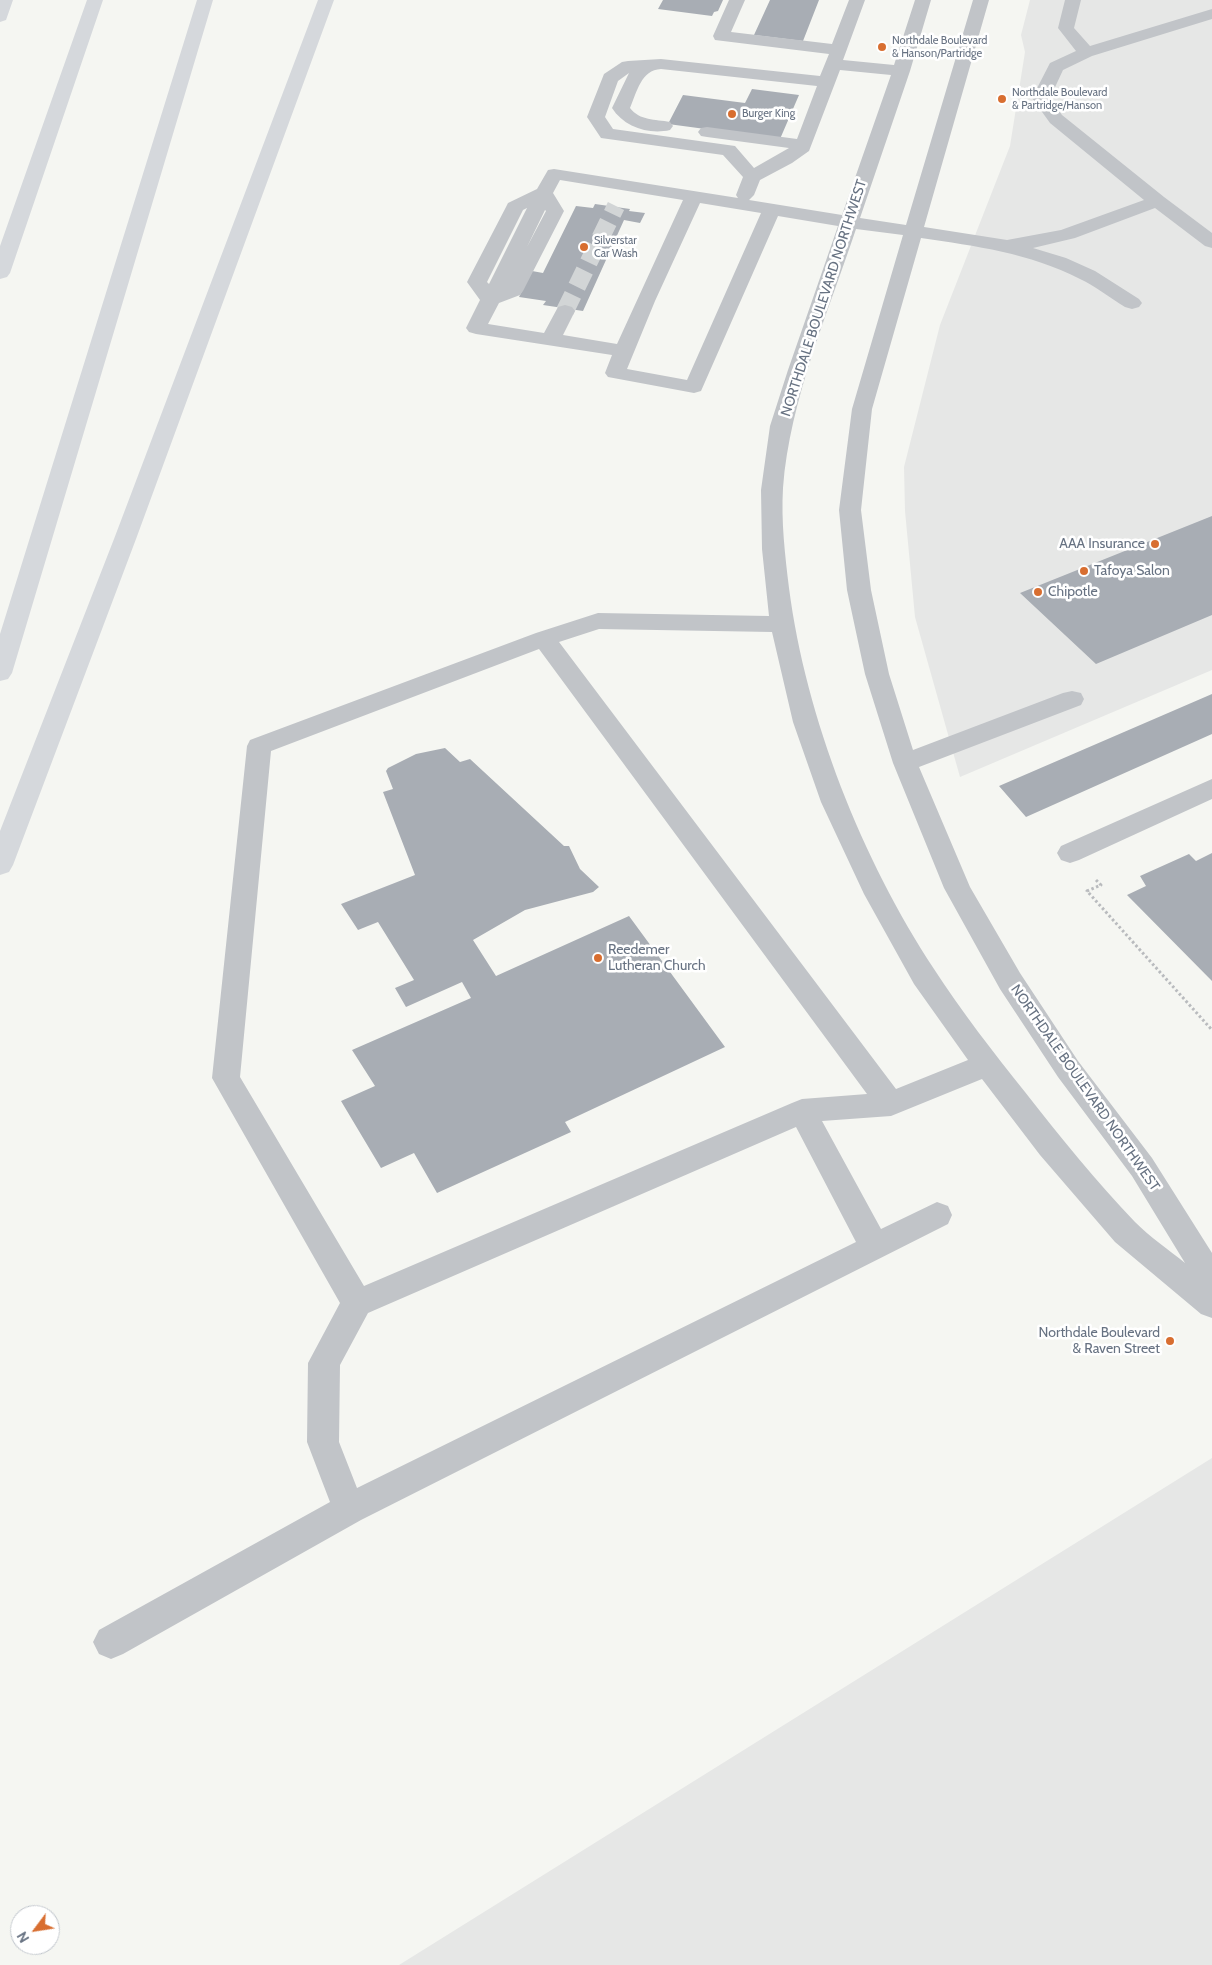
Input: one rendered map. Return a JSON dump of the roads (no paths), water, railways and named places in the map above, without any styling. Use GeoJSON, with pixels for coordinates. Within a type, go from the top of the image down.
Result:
{"type":"FeatureCollection","features":[{"type":"Feature","properties":{"kind":"highway"},"geometry":{"type":"LineString","coordinates":[[0,18],[5,0]]}},
{"type":"Feature","properties":{"kind":"highway"},"geometry":{"type":"LineString","coordinates":[[0,273],[95,0]]}},
{"type":"Feature","properties":{"kind":"highway"},"geometry":{"type":"LineString","coordinates":[[0,673],[205,0]]}},
{"type":"Feature","properties":{"kind":"highway"},"geometry":{"type":"LineString","coordinates":[[0,865],[326,0]]}},
{"type":"Feature","properties":{"kind":"street"},"geometry":{"type":"LineString","coordinates":[[737,0],[721,36],[900,71]]}},
{"type":"Feature","properties":{"kind":"street"},"geometry":{"type":"LineString","coordinates":[[742,204],[752,177],[786,159],[804,145],[857,0]]}},
{"type":"Feature","properties":{"kind":"street","name":"NORTHDALE BOULEVARD NORTHWEST"},"geometry":{"type":"LineString","coordinates":[[923,0],[798,370],[781,426],[772,490],[773,549],[782,624],[805,722],[834,802],[877,894],[924,976],[987,1065],[1050,1146],[1126,1233],[1212,1304]]}},
{"type":"Feature","properties":{"kind":"street","name":"NORTHDALE BOULEVARD NORTHWEST"},"geometry":{"type":"LineString","coordinates":[[981,0],[862,409],[850,510],[861,599],[878,674],[905,764],[957,888],[1010,981],[1068,1069],[1142,1167],[1212,1280]]}},
{"type":"Feature","properties":{"kind":"street"},"geometry":{"type":"LineString","coordinates":[[1073,0],[1066,28],[1086,52]]}},
{"type":"Feature","properties":{"kind":"street"},"geometry":{"type":"LineString","coordinates":[[1212,14],[1086,52],[1056,67],[1041,98],[1056,119],[1157,201],[1212,242]]}},
{"type":"Feature","properties":{"kind":"street"},"geometry":{"type":"LineString","coordinates":[[752,177],[729,150],[607,134],[596,117],[610,78],[628,66],[661,64],[827,82]]}},
{"type":"Feature","properties":{"kind":"street"},"geometry":{"type":"LineString","coordinates":[[647,65],[636,76],[621,108],[625,116],[634,122],[804,145]]}},
{"type":"Feature","properties":{"kind":"street"},"geometry":{"type":"LineString","coordinates":[[624,351],[476,328],[554,174],[624,192],[694,196],[912,232],[1001,244],[1032,243],[1074,231],[1157,201]]}},
{"type":"Feature","properties":{"kind":"street"},"geometry":{"type":"LineString","coordinates":[[694,196],[645,301],[615,374],[694,386],[772,209]]}},
{"type":"Feature","properties":{"kind":"street"},"geometry":{"type":"LineString","coordinates":[[1001,244],[1059,262],[1094,279],[1132,303]]}},
{"type":"Feature","properties":{"kind":"street"},"geometry":{"type":"LineString","coordinates":[[551,339],[565,310]]}},
{"type":"Feature","properties":{"kind":"street"},"geometry":{"type":"LineString","coordinates":[[358,1303],[226,1078],[259,746],[544,639],[598,621],[782,624]]}},
{"type":"Feature","properties":{"kind":"street"},"geometry":{"type":"LineString","coordinates":[[544,639],[891,1104]]}},
{"type":"Feature","properties":{"kind":"street"},"geometry":{"type":"LineString","coordinates":[[905,764],[1072,699]]}},
{"type":"Feature","properties":{"kind":"street"},"geometry":{"type":"LineString","coordinates":[[1070,853],[1212,788]]}},
{"type":"Feature","properties":{"kind":"street"},"geometry":{"type":"LineString","coordinates":[[349,1509],[323,1442],[324,1363],[358,1303],[802,1111],[891,1104],[987,1065]]}},
{"type":"Feature","properties":{"kind":"street"},"geometry":{"type":"LineString","coordinates":[[802,1111],[875,1247]]}},
{"type":"Feature","properties":{"kind":"street"},"geometry":{"type":"LineString","coordinates":[[111,1642],[349,1509],[937,1215]]}},
{"type":"Feature","properties":{"kind":"tunnel"},"geometry":{"type":"LineString","coordinates":[[565,311],[616,206]]}},
{"type":"Feature","properties":{"kind":"place","name":"Northdale Boulevard & Hanson/Partridge"},"geometry":{"type":"Point","coordinates":[882,47]}},
{"type":"Feature","properties":{"kind":"place","name":"Northdale Boulevard & Partridge/Hanson"},"geometry":{"type":"Point","coordinates":[1002,99]}},
{"type":"Feature","properties":{"kind":"place","name":"Burger King"},"geometry":{"type":"Point","coordinates":[732,114]}},
{"type":"Feature","properties":{"kind":"place","name":"Silverstar Car Wash"},"geometry":{"type":"Point","coordinates":[584,247]}},
{"type":"Feature","properties":{"kind":"place","name":"AAA Insurance"},"geometry":{"type":"Point","coordinates":[1155,544]}},
{"type":"Feature","properties":{"kind":"place","name":"Tafoya Salon"},"geometry":{"type":"Point","coordinates":[1084,571]}},
{"type":"Feature","properties":{"kind":"place","name":"Chipotle"},"geometry":{"type":"Point","coordinates":[1038,592]}},
{"type":"Feature","properties":{"kind":"place","name":"Reedemer Lutheran Church"},"geometry":{"type":"Point","coordinates":[598,958]}},
{"type":"Feature","properties":{"kind":"place","name":"Northdale Boulevard & Raven Street"},"geometry":{"type":"Point","coordinates":[1170,1341]}}]}
